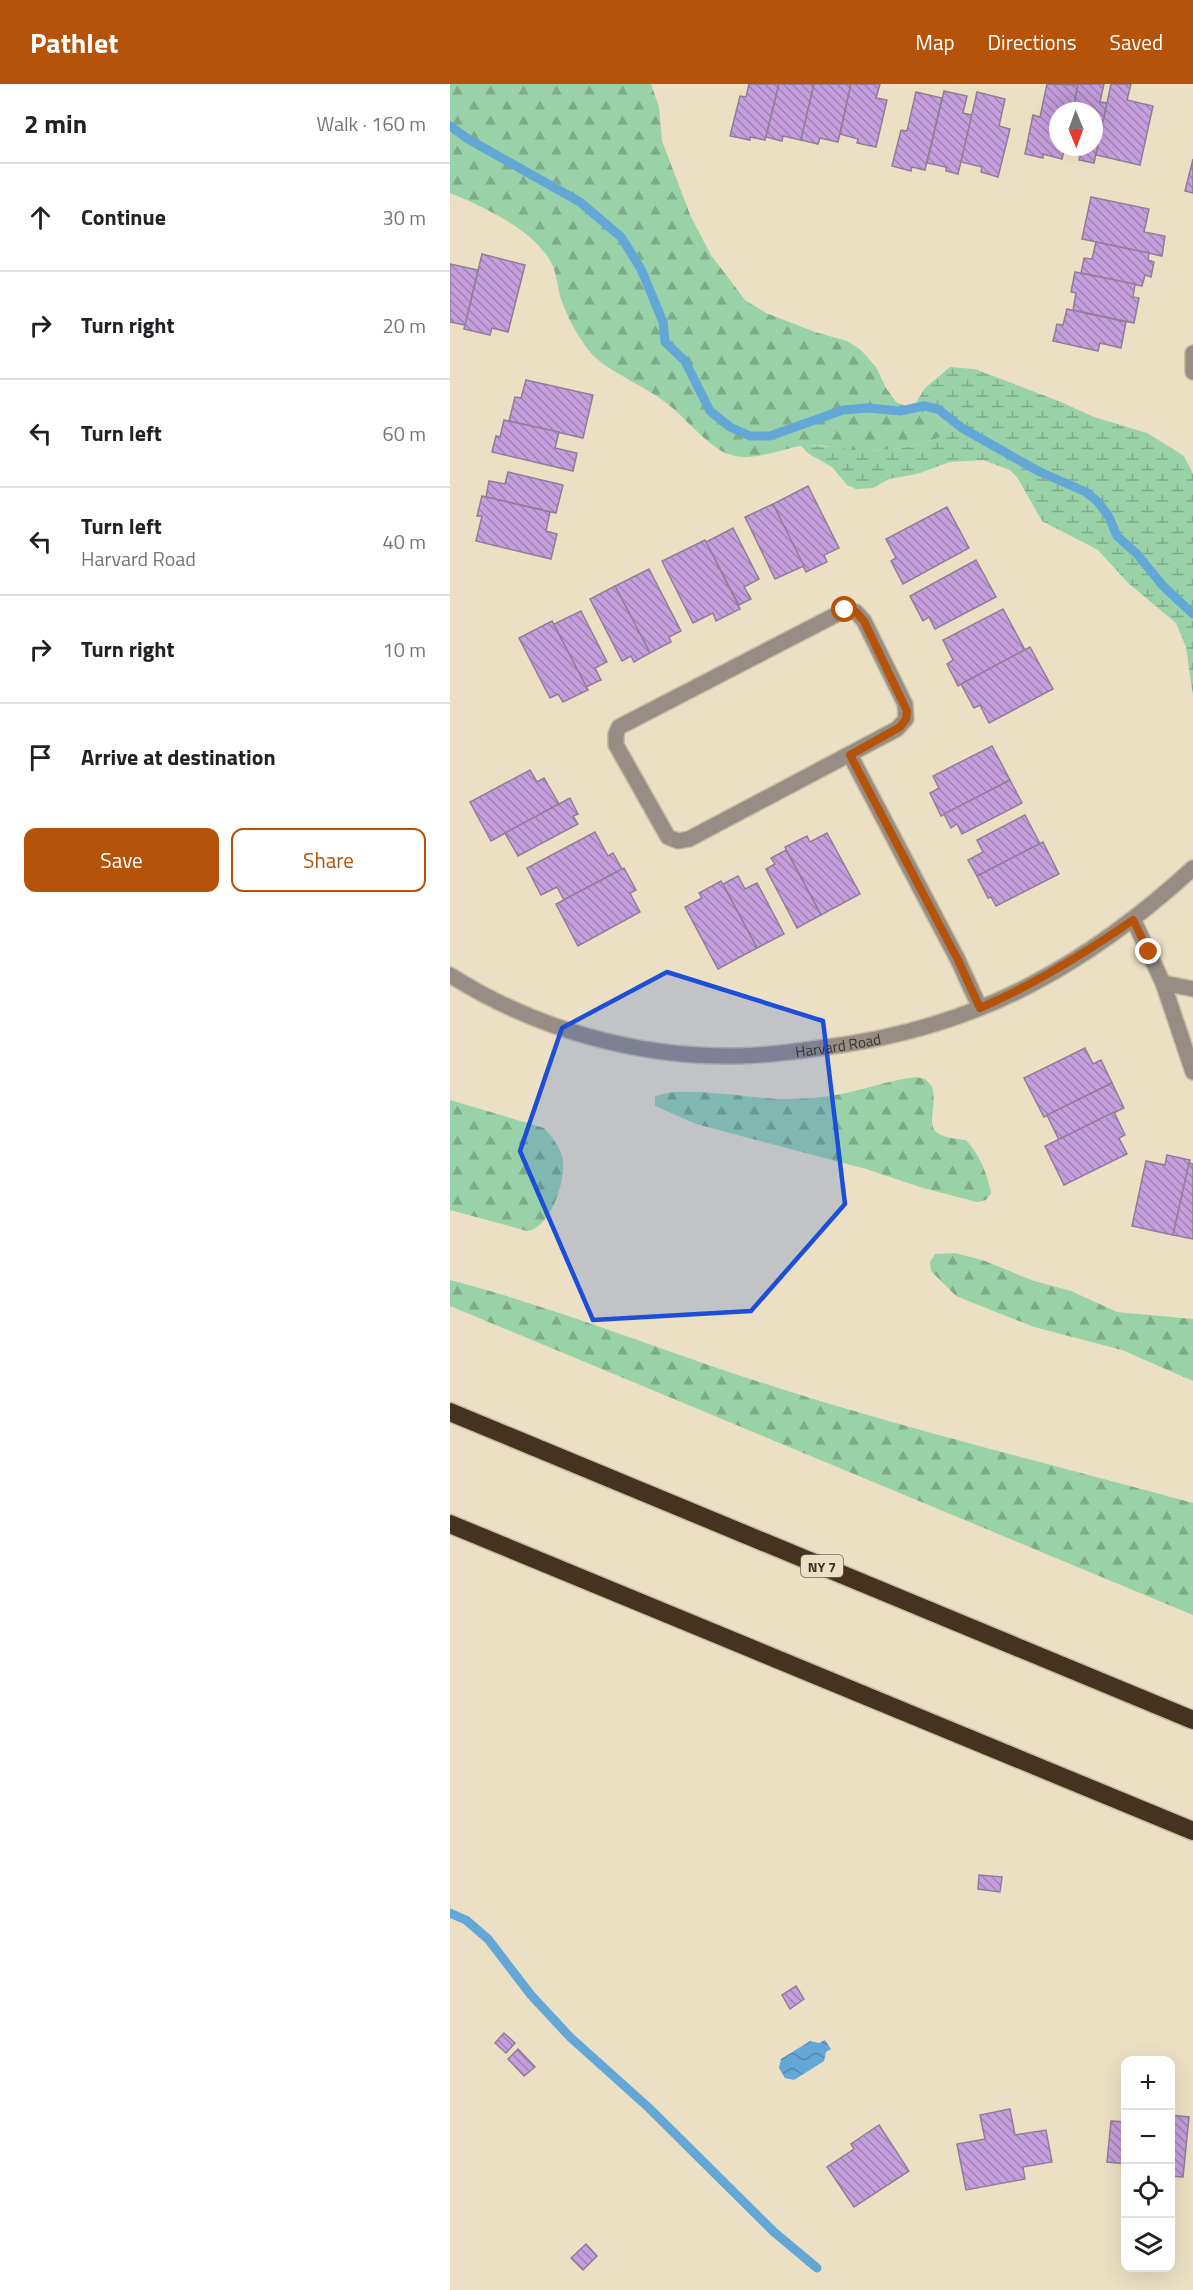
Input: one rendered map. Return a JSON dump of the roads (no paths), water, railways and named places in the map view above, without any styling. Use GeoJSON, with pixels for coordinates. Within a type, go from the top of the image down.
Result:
{"type":"FeatureCollection","features":[{"type":"Feature","properties":{"kind":"highway","name":"NY 7"},"geometry":{"type":"LineString","coordinates":[[450,1412],[1193,1720]]}},
{"type":"Feature","properties":{"kind":"highway"},"geometry":{"type":"LineString","coordinates":[[450,1524],[1193,1831]]}},
{"type":"Feature","properties":{"kind":"street"},"geometry":{"type":"LineString","coordinates":[[1193,353],[1193,372]]}},
{"type":"Feature","properties":{"kind":"street"},"geometry":{"type":"LineString","coordinates":[[849,610],[859,614],[864,621],[907,711],[906,719],[900,727],[850,755],[689,839],[678,841],[671,839],[663,832],[617,748],[615,737],[619,727],[625,723],[837,612],[849,610]]}},
{"type":"Feature","properties":{"kind":"street"},"geometry":{"type":"LineString","coordinates":[[850,755],[958,960],[980,1008]]}},
{"type":"Feature","properties":{"kind":"street","name":"Harvard Road"},"geometry":{"type":"LineString","coordinates":[[450,975],[545,1023],[632,1047],[685,1054],[738,1056],[839,1046],[896,1035],[943,1022],[1030,985],[1059,969],[1133,920],[1193,868]]}},
{"type":"Feature","properties":{"kind":"street"},"geometry":{"type":"LineString","coordinates":[[1133,920],[1162,983],[1193,1072]]}},
{"type":"Feature","properties":{"kind":"street"},"geometry":{"type":"LineString","coordinates":[[1162,983],[1193,989]]}},
{"type":"Feature","properties":{"kind":"water"},"geometry":{"type":"Polygon","coordinates":[[[825,2040],[831,2049],[826,2052],[824,2061],[794,2080],[785,2078],[779,2068],[781,2059],[810,2041],[819,2043],[825,2040]]]}},
{"type":"Feature","properties":{"kind":"waterway"},"geometry":{"type":"LineString","coordinates":[[450,126],[468,139],[580,202],[621,237],[641,269],[663,322],[665,342],[685,361],[710,411],[730,427],[750,436],[770,436],[843,410],[868,408],[900,411],[924,406],[938,409],[962,428],[1038,471],[1086,492],[1098,502],[1109,517],[1117,536],[1137,554],[1163,586],[1193,614]]}},
{"type":"Feature","properties":{"kind":"waterway"},"geometry":{"type":"LineString","coordinates":[[450,1913],[466,1920],[488,1939],[531,1995],[570,2037],[649,2108],[774,2232],[817,2268]]}}]}
